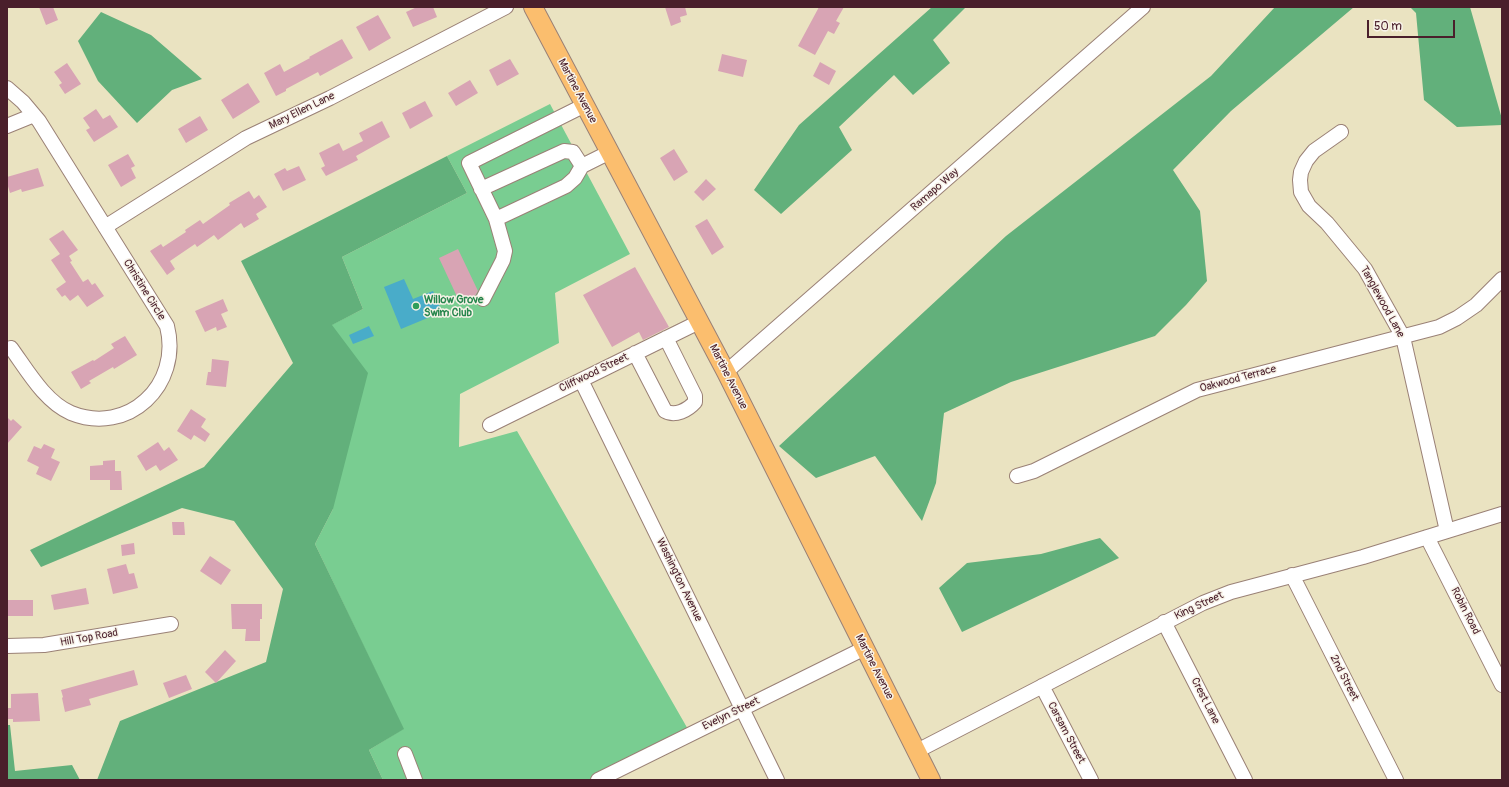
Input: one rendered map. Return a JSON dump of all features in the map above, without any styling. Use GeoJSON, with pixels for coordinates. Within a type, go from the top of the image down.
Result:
{"type":"FeatureCollection","features":[{"type":"Feature","properties":{"kind":"main road","name":"Martine Avenue"},"geometry":{"type":"LineString","coordinates":[[533,7],[726,372],[931,780]]}},
{"type":"Feature","properties":{"kind":"street","name":"Mary Ellen Lane"},"geometry":{"type":"LineString","coordinates":[[105,227],[246,138],[330,98],[506,7]]}},
{"type":"Feature","properties":{"kind":"street","name":"Ramapo Way"},"geometry":{"type":"LineString","coordinates":[[726,372],[1139,8]]}},
{"type":"Feature","properties":{"kind":"street","name":"Christine Circle"},"geometry":{"type":"LineString","coordinates":[[7,88],[24,102],[34,115],[105,227],[167,326],[170,348],[164,377],[156,390],[146,401],[121,415],[99,418],[84,417],[57,405],[45,394],[11,348]]}},
{"type":"Feature","properties":{"kind":"street"},"geometry":{"type":"LineString","coordinates":[[483,298],[503,260],[505,251],[496,219],[469,163],[560,119],[585,105]]}},
{"type":"Feature","properties":{"kind":"street"},"geometry":{"type":"LineString","coordinates":[[7,126],[34,115]]}},
{"type":"Feature","properties":{"kind":"street","name":"Tanglewood Lane"},"geometry":{"type":"LineString","coordinates":[[1341,132],[1314,152],[1306,161],[1301,172],[1301,192],[1309,206],[1327,223],[1365,269],[1403,337],[1447,531]]}},
{"type":"Feature","properties":{"kind":"street"},"geometry":{"type":"LineString","coordinates":[[481,189],[564,151],[573,152],[582,166]]}},
{"type":"Feature","properties":{"kind":"street"},"geometry":{"type":"LineString","coordinates":[[496,219],[566,186],[575,178],[582,166],[610,152]]}},
{"type":"Feature","properties":{"kind":"street"},"geometry":{"type":"LineString","coordinates":[[1403,337],[1439,327],[1457,318],[1476,306],[1502,279]]}},
{"type":"Feature","properties":{"kind":"street","name":"Cliffwood Street"},"geometry":{"type":"LineString","coordinates":[[490,425],[699,322]]}},
{"type":"Feature","properties":{"kind":"street","name":"Oakwood Terrace"},"geometry":{"type":"LineString","coordinates":[[1016,476],[1034,471],[1197,390],[1403,337]]}},
{"type":"Feature","properties":{"kind":"street"},"geometry":{"type":"LineString","coordinates":[[635,353],[665,411],[669,414],[678,413],[690,407],[695,402],[695,396],[666,338]]}},
{"type":"Feature","properties":{"kind":"street","name":"Washington Avenue"},"geometry":{"type":"LineString","coordinates":[[582,380],[777,780]]}},
{"type":"Feature","properties":{"kind":"street","name":"King Street"},"geometry":{"type":"LineString","coordinates":[[916,751],[1202,603],[1231,592],[1363,557],[1502,514]]}},
{"type":"Feature","properties":{"kind":"street","name":"Robin Road"},"geometry":{"type":"LineString","coordinates":[[1427,538],[1502,685]]}},
{"type":"Feature","properties":{"kind":"street","name":"2nd Street"},"geometry":{"type":"LineString","coordinates":[[1292,576],[1396,780]]}},
{"type":"Feature","properties":{"kind":"street","name":"Crest Lane"},"geometry":{"type":"LineString","coordinates":[[1164,622],[1245,780]]}},
{"type":"Feature","properties":{"kind":"street","name":"Hill Top Road"},"geometry":{"type":"LineString","coordinates":[[7,646],[44,645],[171,624]]}},
{"type":"Feature","properties":{"kind":"street","name":"Evelyn Street"},"geometry":{"type":"LineString","coordinates":[[598,780],[621,775],[742,708],[865,648]]}},
{"type":"Feature","properties":{"kind":"street","name":"Carsam Street"},"geometry":{"type":"LineString","coordinates":[[1042,686],[1090,780]]}},
{"type":"Feature","properties":{"kind":"street"},"geometry":{"type":"LineString","coordinates":[[405,754],[415,780]]}},
{"type":"Feature","properties":{"kind":"green space"},"geometry":{"type":"Polygon","coordinates":[[[932,7],[966,7],[933,40],[950,63],[913,95],[894,75],[839,127],[852,150],[781,214],[754,190],[799,125],[932,7]]]}},
{"type":"Feature","properties":{"kind":"green space"},"geometry":{"type":"Polygon","coordinates":[[[1275,7],[1354,7],[1231,111],[1173,170],[1200,211],[1207,281],[1186,305],[1155,336],[1011,382],[944,413],[936,483],[922,521],[875,456],[816,478],[779,446],[1006,236],[1211,76],[1275,7]]]}},
{"type":"Feature","properties":{"kind":"green space"},"geometry":{"type":"Polygon","coordinates":[[[1410,7],[1470,7],[1502,119],[1502,125],[1457,127],[1424,100],[1416,13],[1410,7]]]}},
{"type":"Feature","properties":{"kind":"green space"},"geometry":{"type":"Polygon","coordinates":[[[101,12],[151,35],[202,79],[172,90],[137,123],[98,81],[78,41],[101,12]]]}},
{"type":"Feature","properties":{"kind":"green space"},"geometry":{"type":"Polygon","coordinates":[[[550,104],[630,254],[555,293],[559,343],[460,394],[459,447],[517,431],[689,731],[592,780],[383,780],[369,750],[403,729],[315,544],[333,509],[331,325],[363,309],[342,257],[467,193],[447,156],[550,104]]]}},
{"type":"Feature","properties":{"kind":"green space"},"geometry":{"type":"Polygon","coordinates":[[[447,156],[467,193],[342,257],[363,309],[332,325],[368,373],[333,509],[315,544],[404,729],[369,750],[383,780],[97,780],[120,721],[266,662],[283,589],[234,521],[182,508],[41,567],[30,550],[204,467],[293,363],[241,261],[447,156]]]}},
{"type":"Feature","properties":{"kind":"green space"},"geometry":{"type":"Polygon","coordinates":[[[1100,538],[1119,558],[962,632],[939,588],[967,563],[1041,554],[1100,538]]]}},
{"type":"Feature","properties":{"kind":"green space"},"geometry":{"type":"Polygon","coordinates":[[[7,725],[10,725],[15,771],[72,765],[80,780],[7,780],[7,725]]]}},
{"type":"Feature","properties":{"kind":"water","name":"Willow Grove Swim Club"},"geometry":{"type":"Polygon","coordinates":[[[404,279],[413,299],[433,291],[442,312],[401,329],[384,287],[404,279]]]}},
{"type":"Feature","properties":{"kind":"water"},"geometry":{"type":"Polygon","coordinates":[[[369,326],[374,336],[353,344],[349,335],[369,326]]]}},
{"type":"Feature","properties":{"kind":"building"},"geometry":{"type":"Polygon","coordinates":[[[39,7],[53,7],[58,20],[46,25],[39,7]]]}},
{"type":"Feature","properties":{"kind":"building"},"geometry":{"type":"Polygon","coordinates":[[[417,7],[433,7],[437,17],[413,27],[406,12],[417,7]]]}},
{"type":"Feature","properties":{"kind":"building"},"geometry":{"type":"Polygon","coordinates":[[[665,7],[685,7],[687,15],[680,17],[681,22],[671,26],[665,7]]]}},
{"type":"Feature","properties":{"kind":"building"},"geometry":{"type":"Polygon","coordinates":[[[819,7],[844,7],[836,21],[840,23],[834,34],[828,31],[815,55],[798,46],[819,7]]]}},
{"type":"Feature","properties":{"kind":"building"},"geometry":{"type":"Polygon","coordinates":[[[378,15],[391,38],[369,51],[356,27],[378,15]]]}},
{"type":"Feature","properties":{"kind":"building"},"geometry":{"type":"Polygon","coordinates":[[[342,39],[353,58],[320,76],[318,72],[276,96],[264,73],[280,64],[284,72],[342,39]]]}},
{"type":"Feature","properties":{"kind":"building"},"geometry":{"type":"Polygon","coordinates":[[[722,54],[747,60],[743,77],[718,71],[722,54]]]}},
{"type":"Feature","properties":{"kind":"building"},"geometry":{"type":"Polygon","coordinates":[[[510,59],[519,74],[497,86],[489,70],[510,59]]]}},
{"type":"Feature","properties":{"kind":"building"},"geometry":{"type":"Polygon","coordinates":[[[820,62],[836,71],[829,85],[813,76],[820,62]]]}},
{"type":"Feature","properties":{"kind":"building"},"geometry":{"type":"Polygon","coordinates":[[[67,63],[81,84],[65,94],[59,85],[62,83],[54,72],[67,63]]]}},
{"type":"Feature","properties":{"kind":"building"},"geometry":{"type":"Polygon","coordinates":[[[470,80],[478,93],[456,106],[448,93],[470,80]]]}},
{"type":"Feature","properties":{"kind":"building"},"geometry":{"type":"Polygon","coordinates":[[[248,83],[260,102],[233,119],[221,100],[248,83]]]}},
{"type":"Feature","properties":{"kind":"building"},"geometry":{"type":"Polygon","coordinates":[[[425,101],[433,116],[410,129],[402,113],[425,101]]]}},
{"type":"Feature","properties":{"kind":"building"},"geometry":{"type":"Polygon","coordinates":[[[96,109],[103,119],[110,115],[118,127],[94,142],[86,130],[90,128],[83,118],[96,109]]]}},
{"type":"Feature","properties":{"kind":"building"},"geometry":{"type":"Polygon","coordinates":[[[200,116],[208,130],[186,143],[178,129],[200,116]]]}},
{"type":"Feature","properties":{"kind":"building"},"geometry":{"type":"Polygon","coordinates":[[[382,121],[390,137],[356,156],[358,160],[326,176],[321,168],[325,166],[319,153],[339,143],[343,151],[363,141],[359,133],[382,121]]]}},
{"type":"Feature","properties":{"kind":"building"},"geometry":{"type":"Polygon","coordinates":[[[674,149],[688,172],[674,181],[660,158],[674,149]]]}},
{"type":"Feature","properties":{"kind":"building"},"geometry":{"type":"Polygon","coordinates":[[[128,154],[135,166],[131,168],[136,178],[121,187],[108,165],[128,154]]]}},
{"type":"Feature","properties":{"kind":"building"},"geometry":{"type":"Polygon","coordinates":[[[299,166],[306,180],[283,191],[274,174],[285,168],[287,171],[299,166]]]}},
{"type":"Feature","properties":{"kind":"building"},"geometry":{"type":"Polygon","coordinates":[[[38,168],[44,186],[22,192],[21,189],[10,193],[7,177],[38,168]]]}},
{"type":"Feature","properties":{"kind":"building"},"geometry":{"type":"Polygon","coordinates":[[[706,179],[716,189],[703,201],[694,192],[706,179]]]}},
{"type":"Feature","properties":{"kind":"building"},"geometry":{"type":"Polygon","coordinates":[[[249,191],[254,199],[259,195],[267,207],[256,214],[259,219],[244,228],[241,223],[218,240],[214,235],[197,247],[195,244],[170,261],[175,269],[167,275],[150,251],[161,244],[163,247],[186,232],[185,230],[200,220],[203,224],[230,205],[229,203],[249,191]]]}},
{"type":"Feature","properties":{"kind":"building"},"geometry":{"type":"Polygon","coordinates":[[[707,219],[724,247],[712,255],[695,226],[707,219]]]}},
{"type":"Feature","properties":{"kind":"building"},"geometry":{"type":"Polygon","coordinates":[[[63,230],[78,250],[69,256],[72,261],[70,262],[83,282],[88,279],[92,285],[95,283],[104,296],[87,307],[78,295],[70,301],[65,295],[62,297],[56,289],[66,282],[51,260],[60,254],[49,239],[63,230]]]}},
{"type":"Feature","properties":{"kind":"building"},"geometry":{"type":"Polygon","coordinates":[[[458,249],[478,291],[475,296],[460,303],[439,258],[458,249]]]}},
{"type":"Feature","properties":{"kind":"building"},"geometry":{"type":"Polygon","coordinates":[[[635,267],[669,327],[643,340],[639,332],[612,347],[583,295],[635,267]]]}},
{"type":"Feature","properties":{"kind":"building"},"geometry":{"type":"Polygon","coordinates":[[[223,299],[228,311],[221,314],[227,327],[217,331],[216,327],[205,332],[195,311],[223,299]]]}},
{"type":"Feature","properties":{"kind":"building"},"geometry":{"type":"Polygon","coordinates":[[[125,336],[137,355],[114,369],[113,367],[89,381],[91,383],[81,389],[71,372],[93,360],[94,361],[114,348],[111,344],[125,336]]]}},
{"type":"Feature","properties":{"kind":"building"},"geometry":{"type":"Polygon","coordinates":[[[212,359],[229,361],[226,387],[206,385],[208,372],[211,372],[212,359]]]}},
{"type":"Feature","properties":{"kind":"building"},"geometry":{"type":"Polygon","coordinates":[[[191,409],[206,419],[201,427],[210,434],[205,442],[194,435],[191,440],[177,431],[191,409]]]}},
{"type":"Feature","properties":{"kind":"building"},"geometry":{"type":"Polygon","coordinates":[[[7,417],[11,421],[13,419],[22,427],[7,444],[7,417]]]}},
{"type":"Feature","properties":{"kind":"building"},"geometry":{"type":"Polygon","coordinates":[[[158,442],[164,451],[169,447],[178,460],[160,471],[156,465],[146,471],[137,456],[158,442]]]}},
{"type":"Feature","properties":{"kind":"building"},"geometry":{"type":"Polygon","coordinates":[[[44,444],[55,449],[51,458],[60,462],[51,481],[36,474],[39,467],[27,461],[34,446],[41,449],[44,444]]]}},
{"type":"Feature","properties":{"kind":"building"},"geometry":{"type":"Polygon","coordinates":[[[115,460],[115,471],[121,471],[122,490],[110,490],[110,480],[90,480],[90,466],[103,465],[103,461],[115,460]]]}},
{"type":"Feature","properties":{"kind":"building"},"geometry":{"type":"Polygon","coordinates":[[[172,522],[184,522],[185,535],[173,535],[172,522]]]}},
{"type":"Feature","properties":{"kind":"building"},"geometry":{"type":"Polygon","coordinates":[[[134,543],[135,554],[122,556],[121,545],[134,543]]]}},
{"type":"Feature","properties":{"kind":"building"},"geometry":{"type":"Polygon","coordinates":[[[210,556],[231,570],[221,585],[200,571],[210,556]]]}},
{"type":"Feature","properties":{"kind":"building"},"geometry":{"type":"Polygon","coordinates":[[[126,564],[129,574],[134,573],[138,588],[113,594],[107,569],[126,564]]]}},
{"type":"Feature","properties":{"kind":"building"},"geometry":{"type":"Polygon","coordinates":[[[86,588],[89,604],[54,610],[51,595],[86,588]]]}},
{"type":"Feature","properties":{"kind":"building"},"geometry":{"type":"Polygon","coordinates":[[[7,600],[33,600],[33,616],[7,616],[7,600]]]}},
{"type":"Feature","properties":{"kind":"building"},"geometry":{"type":"Polygon","coordinates":[[[231,604],[262,604],[260,641],[245,641],[246,629],[232,629],[231,604]]]}},
{"type":"Feature","properties":{"kind":"building"},"geometry":{"type":"Polygon","coordinates":[[[225,650],[236,661],[216,683],[205,672],[225,650]]]}},
{"type":"Feature","properties":{"kind":"building"},"geometry":{"type":"Polygon","coordinates":[[[134,670],[138,685],[89,699],[91,705],[65,712],[61,690],[134,670]]]}},
{"type":"Feature","properties":{"kind":"building"},"geometry":{"type":"Polygon","coordinates":[[[186,675],[192,689],[169,698],[163,683],[186,675]]]}},
{"type":"Feature","properties":{"kind":"building"},"geometry":{"type":"Polygon","coordinates":[[[38,693],[40,721],[13,722],[13,719],[7,719],[7,708],[11,708],[11,694],[38,693]]]}},
{"type":"Feature","properties":{"kind":"place","name":"Willow Grove Swim Club"},"geometry":{"type":"Point","coordinates":[416,306]}}]}
